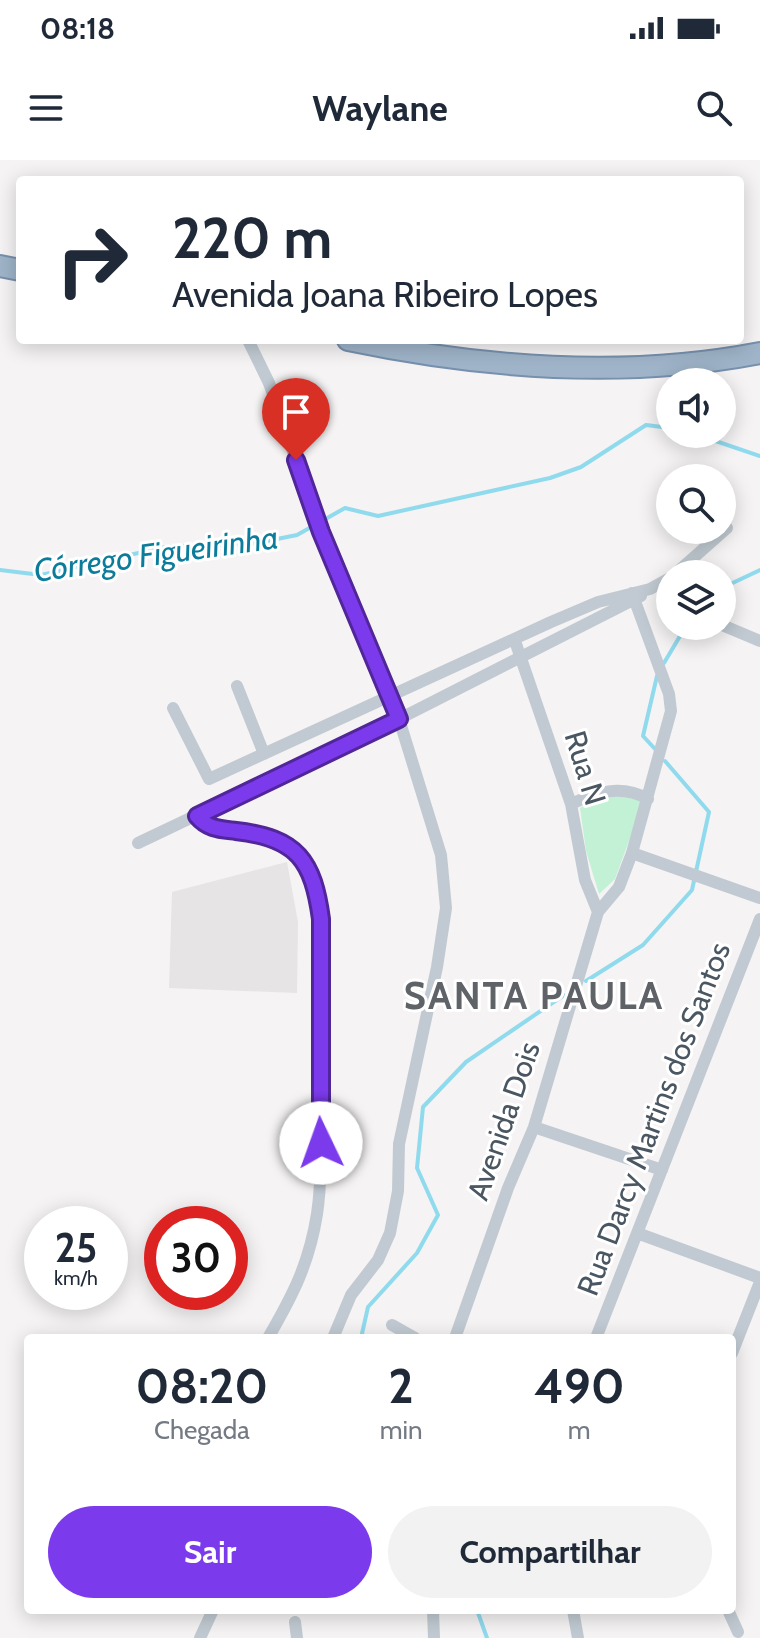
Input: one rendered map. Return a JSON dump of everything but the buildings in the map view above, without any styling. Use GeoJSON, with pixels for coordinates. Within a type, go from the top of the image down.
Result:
{"type":"FeatureCollection","features":[{"type":"Feature","properties":{"kind":"highway"},"geometry":{"type":"LineString","coordinates":[[370,344],[435,356],[531,366],[626,367],[760,353]]}},
{"type":"Feature","properties":{"kind":"street"},"geometry":{"type":"LineString","coordinates":[[250,344],[269,383],[321,532],[388,699],[399,719],[441,855],[446,908],[437,967],[399,1144],[398,1191],[390,1233],[378,1260],[351,1295],[335,1334]]}},
{"type":"Feature","properties":{"kind":"street"},"geometry":{"type":"LineString","coordinates":[[692,560],[709,544]]}},
{"type":"Feature","properties":{"kind":"street"},"geometry":{"type":"LineString","coordinates":[[138,843],[399,719],[656,586]]}},
{"type":"Feature","properties":{"kind":"street"},"geometry":{"type":"LineString","coordinates":[[173,708],[209,779],[598,602],[633,596]]}},
{"type":"Feature","properties":{"kind":"street","name":"Avenida Dois"},"geometry":{"type":"LineString","coordinates":[[456,1334],[508,1188],[534,1127],[598,912],[619,887],[632,853],[671,711],[669,694],[633,596]]}},
{"type":"Feature","properties":{"kind":"street"},"geometry":{"type":"LineString","coordinates":[[736,631],[760,641]]}},
{"type":"Feature","properties":{"kind":"street","name":"Rua N"},"geometry":{"type":"LineString","coordinates":[[515,641],[571,804],[585,880],[598,912]]}},
{"type":"Feature","properties":{"kind":"street"},"geometry":{"type":"LineString","coordinates":[[237,686],[264,754]]}},
{"type":"Feature","properties":{"kind":"street"},"geometry":{"type":"LineString","coordinates":[[571,804],[593,794],[621,789],[648,799]]}},
{"type":"Feature","properties":{"kind":"street"},"geometry":{"type":"LineString","coordinates":[[197,816],[213,828],[252,833],[294,850],[309,866],[316,884],[321,919],[318,1095],[322,1167],[317,1215],[301,1280],[270,1334]]}},
{"type":"Feature","properties":{"kind":"street"},"geometry":{"type":"LineString","coordinates":[[632,853],[760,898]]}},
{"type":"Feature","properties":{"kind":"street","name":"Rua Darcy Martins dos Santos"},"geometry":{"type":"LineString","coordinates":[[598,1334],[760,919]]}},
{"type":"Feature","properties":{"kind":"street"},"geometry":{"type":"LineString","coordinates":[[534,1127],[662,1170]]}},
{"type":"Feature","properties":{"kind":"street"},"geometry":{"type":"LineString","coordinates":[[637,1233],[760,1280],[736,1343]]}},
{"type":"Feature","properties":{"kind":"street"},"geometry":{"type":"LineString","coordinates":[[392,1325],[408,1334]]}},
{"type":"Feature","properties":{"kind":"street"},"geometry":{"type":"LineString","coordinates":[[200,1638],[211,1614]]}},
{"type":"Feature","properties":{"kind":"street"},"geometry":{"type":"LineString","coordinates":[[433,1614],[434,1638]]}},
{"type":"Feature","properties":{"kind":"street"},"geometry":{"type":"LineString","coordinates":[[574,1614],[578,1638]]}},
{"type":"Feature","properties":{"kind":"street"},"geometry":{"type":"LineString","coordinates":[[730,1614],[738,1632]]}},
{"type":"Feature","properties":{"kind":"street"},"geometry":{"type":"LineString","coordinates":[[295,1622],[297,1638]]}},
{"type":"Feature","properties":{"kind":"shaded area"},"geometry":{"type":"Polygon","coordinates":[[[287,862],[298,922],[297,993],[169,988],[172,892],[287,862]]]}},
{"type":"Feature","properties":{"kind":"green space"},"geometry":{"type":"Polygon","coordinates":[[[624,792],[643,803],[615,879],[599,894],[586,851],[580,808],[594,799],[624,792]]]}},
{"type":"Feature","properties":{"kind":"waterway","name":"Córrego Figueirinha"},"geometry":{"type":"LineString","coordinates":[[0,570],[41,575],[165,547],[257,543],[297,535],[345,508],[378,516],[550,478],[581,467],[646,425],[656,426]]}},
{"type":"Feature","properties":{"kind":"waterway","name":"Córrego Figueirinha"},"geometry":{"type":"LineString","coordinates":[[736,448],[760,456]]}},
{"type":"Feature","properties":{"kind":"waterway"},"geometry":{"type":"LineString","coordinates":[[736,581],[760,570]]}},
{"type":"Feature","properties":{"kind":"waterway"},"geometry":{"type":"LineString","coordinates":[[664,663],[678,640]]}},
{"type":"Feature","properties":{"kind":"waterway"},"geometry":{"type":"LineString","coordinates":[[655,749],[643,736],[657,676]]}},
{"type":"Feature","properties":{"kind":"waterway"},"geometry":{"type":"LineString","coordinates":[[586,981],[643,945],[692,890],[709,812],[665,761]]}},
{"type":"Feature","properties":{"kind":"waterway"},"geometry":{"type":"LineString","coordinates":[[362,1334],[368,1307],[417,1253],[438,1215],[417,1168],[423,1107],[466,1062],[564,995]]}},
{"type":"Feature","properties":{"kind":"waterway"},"geometry":{"type":"LineString","coordinates":[[478,1614],[487,1638]]}},
{"type":"Feature","properties":{"kind":"district","name":"SANTA PAULA"},"geometry":{"type":"Point","coordinates":[534,996]}},
{"type":"Feature","properties":{"kind":"route"},"geometry":{"type":"LineString","coordinates":[[296,460],[321,532],[388,699],[399,719],[197,816],[213,828],[252,833],[294,850],[309,866],[316,884],[321,919],[318,1095],[321,1143]]}}]}
